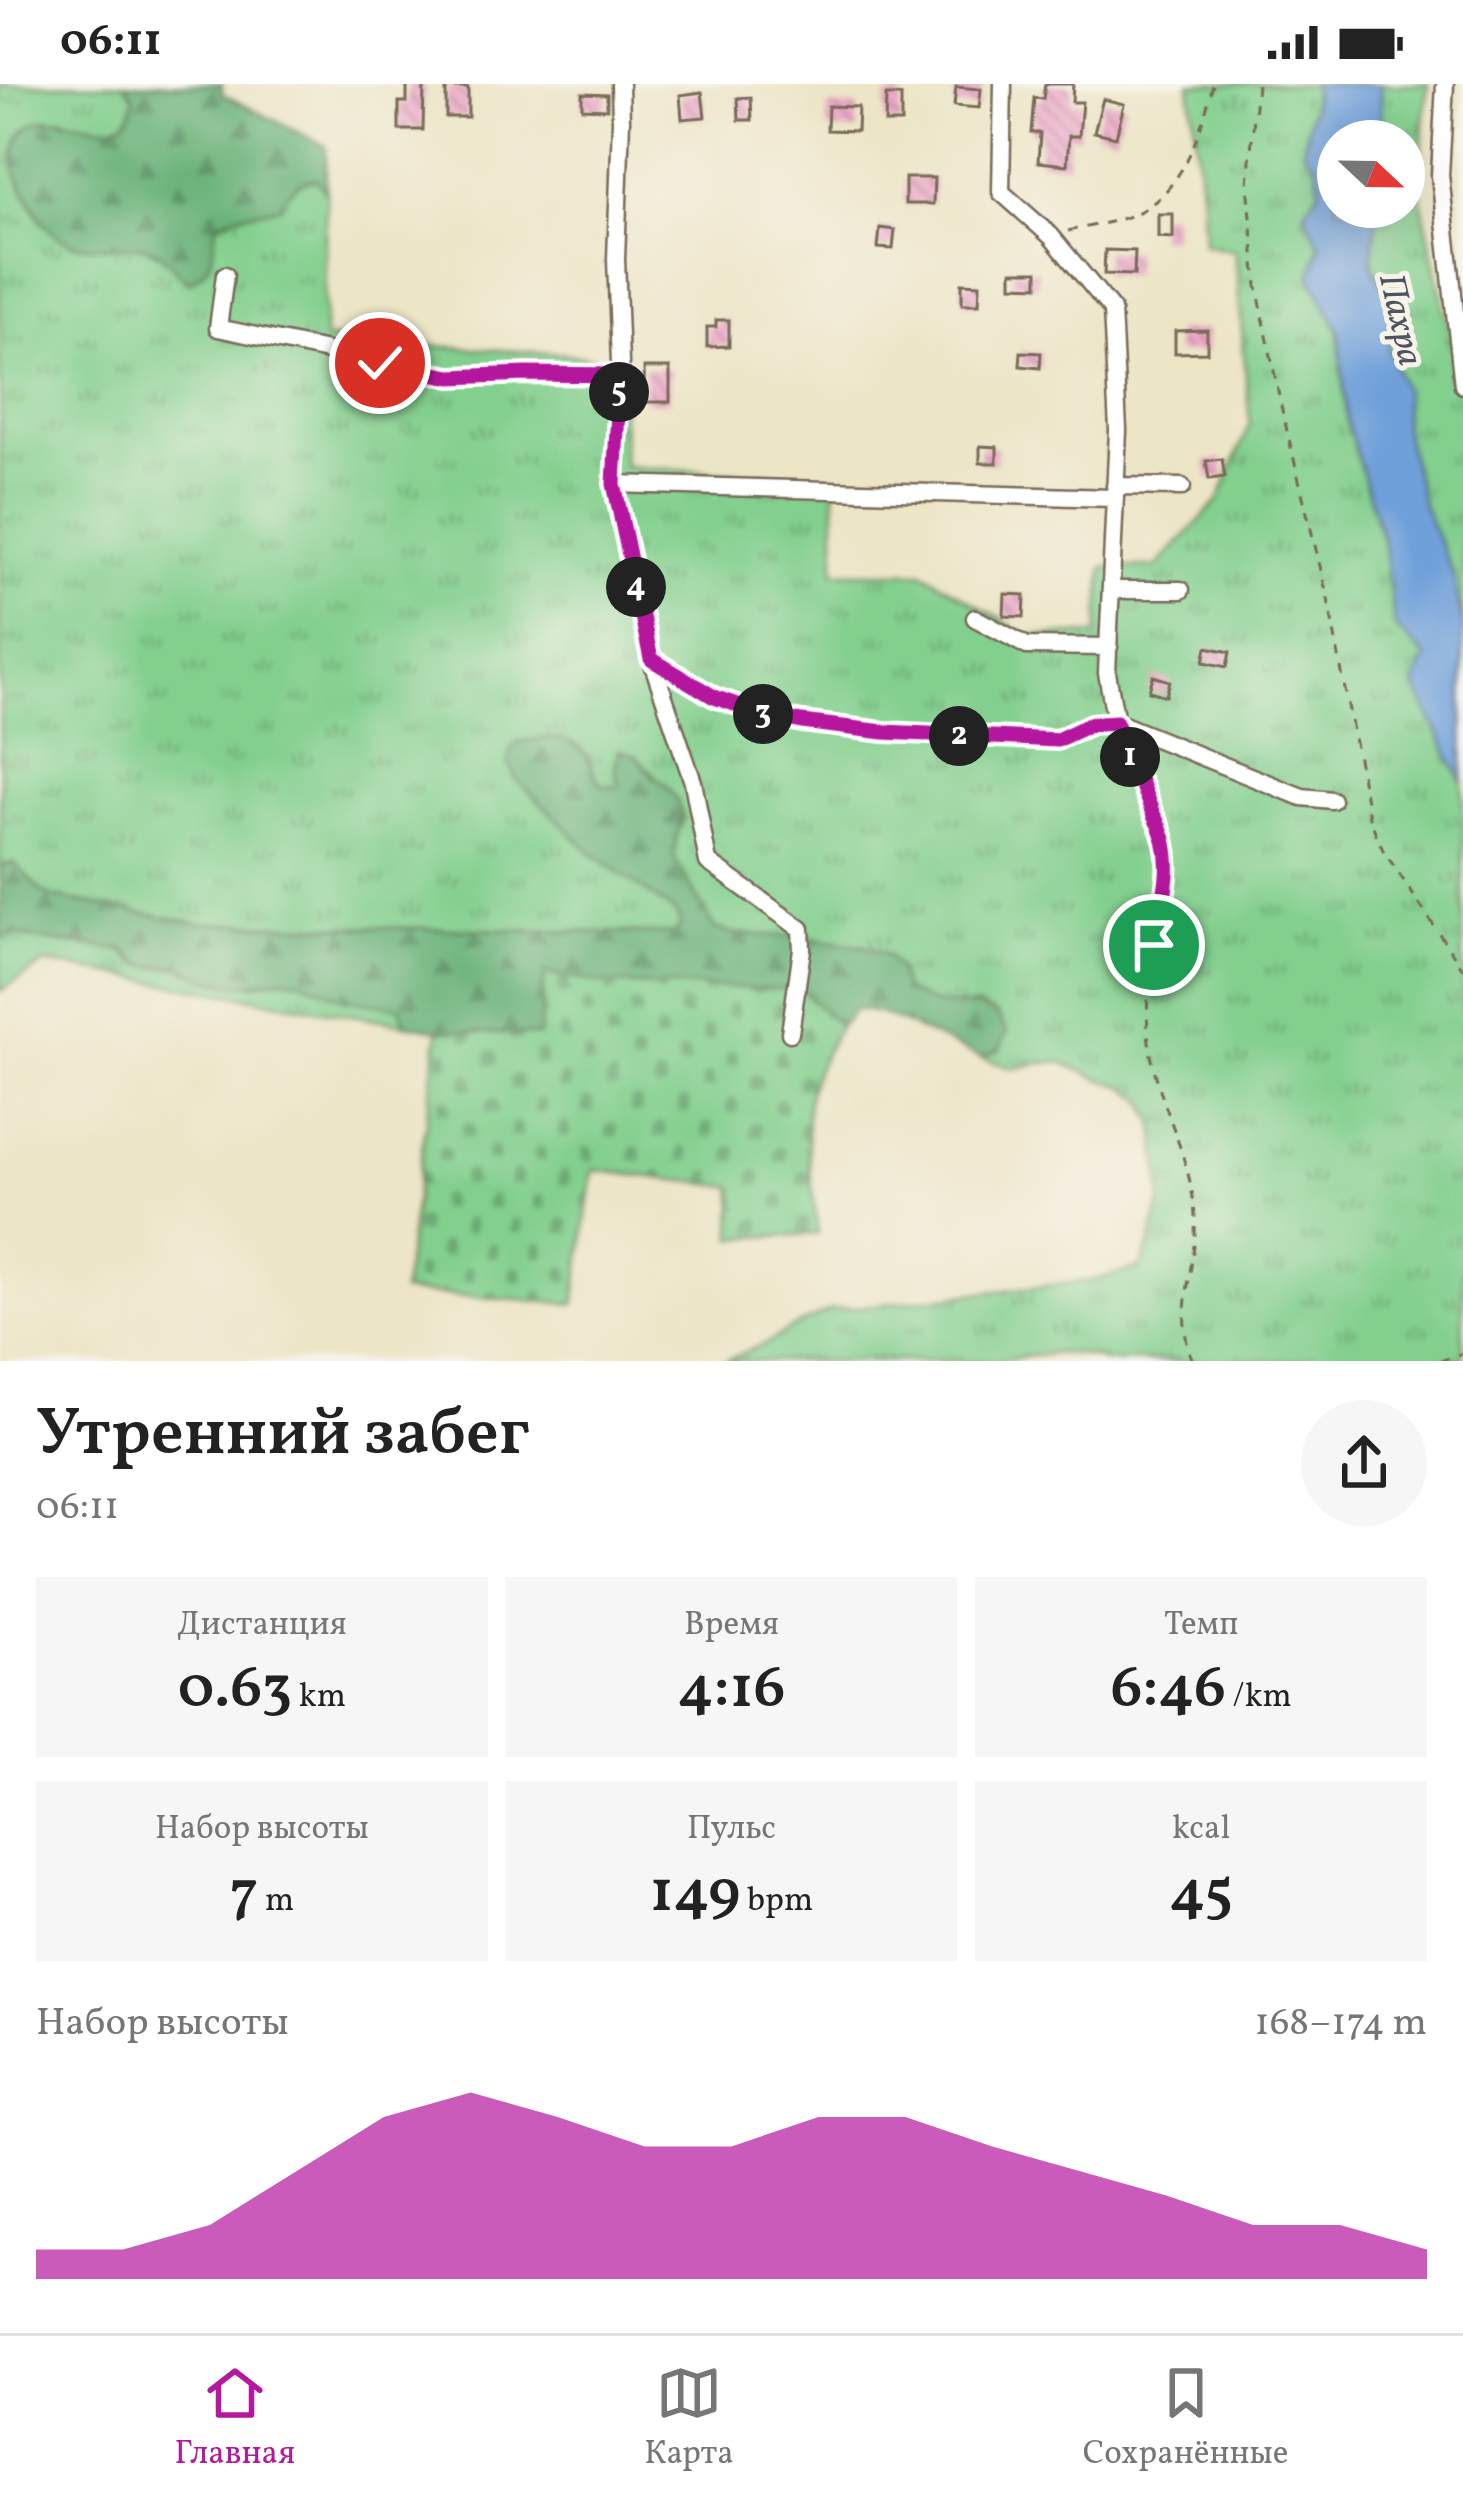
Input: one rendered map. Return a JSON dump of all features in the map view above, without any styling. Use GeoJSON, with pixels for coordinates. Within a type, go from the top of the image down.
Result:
{"type":"FeatureCollection","features":[{"type":"Feature","properties":{"kind":"street"},"geometry":{"type":"LineString","coordinates":[[620,84],[616,259],[620,375],[614,484],[651,659],[693,782],[708,862],[802,929],[790,1033]]}},
{"type":"Feature","properties":{"kind":"street"},"geometry":{"type":"LineString","coordinates":[[1003,84],[1001,192],[1051,236],[1112,310],[1118,430],[1107,673],[1116,722],[1279,788],[1332,800]]}},
{"type":"Feature","properties":{"kind":"street"},"geometry":{"type":"LineString","coordinates":[[1445,84],[1440,175],[1463,385]]}},
{"type":"Feature","properties":{"kind":"street"},"geometry":{"type":"LineString","coordinates":[[225,275],[218,328],[451,377],[620,375]]}},
{"type":"Feature","properties":{"kind":"street"},"geometry":{"type":"LineString","coordinates":[[614,484],[1115,492],[1182,487]]}},
{"type":"Feature","properties":{"kind":"street"},"geometry":{"type":"LineString","coordinates":[[1112,590],[1181,590]]}},
{"type":"Feature","properties":{"kind":"street"},"geometry":{"type":"LineString","coordinates":[[975,618],[1027,646],[1109,646]]}},
{"type":"Feature","properties":{"kind":"path"},"geometry":{"type":"LineString","coordinates":[[1051,236],[1133,215],[1163,197],[1206,115],[1213,84]]}},
{"type":"Feature","properties":{"kind":"path"},"geometry":{"type":"LineString","coordinates":[[1257,84],[1248,183],[1257,286],[1328,599],[1370,817],[1383,850],[1463,969]]}},
{"type":"Feature","properties":{"kind":"path"},"geometry":{"type":"LineString","coordinates":[[651,659],[714,697],[802,722],[884,732],[1057,740],[1091,724],[1116,722],[1169,856],[1154,945],[1148,1034],[1196,1215],[1185,1313],[1191,1360]]}},
{"type":"Feature","properties":{"kind":"path"},"geometry":{"type":"LineString","coordinates":[[1440,1361],[1463,1353]]}},
{"type":"Feature","properties":{"kind":"green space"},"geometry":{"type":"Polygon","coordinates":[[[0,84],[124,84],[134,97],[131,110],[117,124],[96,126],[61,118],[20,183],[41,221],[73,245],[140,245],[162,255],[188,282],[207,267],[216,226],[232,217],[281,205],[299,184],[316,179],[326,192],[324,339],[564,354],[620,363],[624,466],[835,479],[835,572],[923,572],[1028,636],[1098,634],[1103,568],[1156,567],[1219,500],[1250,423],[1235,251],[1204,244],[1190,84],[1312,84],[1304,150],[1316,164],[1317,194],[1304,212],[1320,244],[1311,277],[1339,330],[1347,423],[1384,545],[1395,626],[1427,657],[1414,684],[1463,783],[1463,1361],[1106,1361],[1057,1353],[993,1361],[725,1361],[831,1310],[1095,1280],[1141,1267],[1162,1198],[1155,1125],[1145,1102],[1126,1087],[1061,1062],[1014,1069],[980,1057],[999,1050],[1007,1032],[997,1015],[979,1007],[939,1005],[903,991],[899,970],[887,955],[868,947],[733,934],[714,928],[674,858],[683,819],[649,769],[618,751],[619,786],[602,785],[589,760],[549,811],[592,853],[673,911],[680,927],[674,934],[197,923],[51,897],[14,863],[0,866],[0,84]]]}},
{"type":"Feature","properties":{"kind":"green space"},"geometry":{"type":"Polygon","coordinates":[[[124,84],[222,84],[222,94],[326,146],[326,192],[316,179],[304,181],[281,205],[224,220],[216,226],[207,267],[187,282],[163,257],[145,247],[67,242],[41,219],[22,185],[14,163],[17,143],[33,123],[49,119],[118,124],[129,116],[134,97],[124,84]]]}},
{"type":"Feature","properties":{"kind":"green space"},"geometry":{"type":"Polygon","coordinates":[[[1380,84],[1428,84],[1424,120],[1381,120],[1380,84]]]}},
{"type":"Feature","properties":{"kind":"green space"},"geometry":{"type":"Polygon","coordinates":[[[1425,218],[1463,395],[1463,628],[1454,577],[1423,505],[1403,427],[1404,390],[1389,352],[1391,299],[1372,266],[1376,228],[1425,228],[1425,218]]]}},
{"type":"Feature","properties":{"kind":"green space"},"geometry":{"type":"Polygon","coordinates":[[[543,738],[579,748],[602,785],[619,786],[615,769],[619,750],[637,756],[664,783],[677,799],[683,819],[674,858],[714,928],[868,947],[887,955],[899,970],[904,991],[939,1005],[979,1007],[997,1015],[1007,1032],[999,1050],[980,1057],[880,1013],[856,1009],[840,1026],[800,990],[607,984],[546,974],[540,1036],[439,1030],[405,1024],[400,1007],[345,999],[302,980],[235,985],[181,967],[143,966],[122,950],[16,934],[0,938],[0,866],[14,863],[51,897],[197,923],[674,934],[680,927],[673,911],[592,853],[516,779],[508,763],[512,747],[543,738]]]}},
{"type":"Feature","properties":{"kind":"green space"},"geometry":{"type":"Polygon","coordinates":[[[16,934],[122,950],[134,962],[181,967],[207,979],[255,984],[282,978],[302,980],[345,999],[401,1007],[405,1024],[45,963],[0,991],[0,938],[16,934]]]}},
{"type":"Feature","properties":{"kind":"green space"},"geometry":{"type":"Polygon","coordinates":[[[545,974],[607,984],[800,990],[840,1026],[816,1072],[808,1104],[818,1234],[733,1238],[734,1187],[593,1170],[575,1304],[402,1292],[439,1030],[539,1036],[545,974]]]}},
{"type":"Feature","properties":{"kind":"water"},"geometry":{"type":"Polygon","coordinates":[[[1312,84],[1380,84],[1381,120],[1317,120],[1317,170],[1303,150],[1314,96],[1312,84]]]}},
{"type":"Feature","properties":{"kind":"water"},"geometry":{"type":"Polygon","coordinates":[[[1317,194],[1317,228],[1376,228],[1372,266],[1391,299],[1389,351],[1404,390],[1403,427],[1423,505],[1454,577],[1463,628],[1463,783],[1414,684],[1426,657],[1395,627],[1384,545],[1347,423],[1339,330],[1311,276],[1320,245],[1304,212],[1317,194]]]}},
{"type":"Feature","properties":{"kind":"building"},"geometry":{"type":"Polygon","coordinates":[[[407,84],[424,85],[423,130],[399,130],[399,102],[407,102],[407,84]]]}},
{"type":"Feature","properties":{"kind":"building"},"geometry":{"type":"Polygon","coordinates":[[[1045,84],[1073,84],[1072,102],[1082,102],[1079,136],[1069,136],[1067,165],[1038,162],[1040,133],[1031,133],[1034,98],[1043,99],[1045,84]]]}},
{"type":"Feature","properties":{"kind":"building"},"geometry":{"type":"Polygon","coordinates":[[[956,87],[981,89],[979,108],[954,106],[956,87]]]}},
{"type":"Feature","properties":{"kind":"building"},"geometry":{"type":"Polygon","coordinates":[[[446,88],[468,88],[468,117],[446,117],[446,88]]]}},
{"type":"Feature","properties":{"kind":"building"},"geometry":{"type":"Polygon","coordinates":[[[702,92],[705,117],[682,119],[680,95],[702,92]]]}},
{"type":"Feature","properties":{"kind":"building"},"geometry":{"type":"Polygon","coordinates":[[[582,93],[607,94],[607,109],[582,108],[582,93]]]}},
{"type":"Feature","properties":{"kind":"building"},"geometry":{"type":"Polygon","coordinates":[[[886,96],[901,96],[901,123],[885,123],[886,96]]]}},
{"type":"Feature","properties":{"kind":"building"},"geometry":{"type":"Polygon","coordinates":[[[751,97],[752,120],[739,120],[738,98],[751,97]]]}},
{"type":"Feature","properties":{"kind":"building"},"geometry":{"type":"Polygon","coordinates":[[[1103,99],[1124,104],[1116,137],[1094,132],[1103,99]]]}},
{"type":"Feature","properties":{"kind":"building"},"geometry":{"type":"Polygon","coordinates":[[[828,106],[858,107],[857,131],[827,130],[828,106]]]}},
{"type":"Feature","properties":{"kind":"building"},"geometry":{"type":"Polygon","coordinates":[[[905,178],[934,178],[933,204],[905,204],[905,178]]]}},
{"type":"Feature","properties":{"kind":"building"},"geometry":{"type":"Polygon","coordinates":[[[1158,214],[1173,214],[1173,238],[1158,237],[1158,214]]]}},
{"type":"Feature","properties":{"kind":"building"},"geometry":{"type":"Polygon","coordinates":[[[880,228],[895,230],[893,249],[878,248],[880,228]]]}},
{"type":"Feature","properties":{"kind":"building"},"geometry":{"type":"Polygon","coordinates":[[[1105,250],[1135,251],[1134,275],[1104,274],[1105,250]]]}},
{"type":"Feature","properties":{"kind":"building"},"geometry":{"type":"Polygon","coordinates":[[[1012,271],[1038,271],[1038,286],[1012,285],[1012,271]]]}},
{"type":"Feature","properties":{"kind":"building"},"geometry":{"type":"Polygon","coordinates":[[[962,283],[980,284],[979,304],[962,304],[962,283]]]}},
{"type":"Feature","properties":{"kind":"building"},"geometry":{"type":"Polygon","coordinates":[[[716,320],[729,320],[729,346],[707,347],[707,327],[716,327],[716,320]]]}},
{"type":"Feature","properties":{"kind":"building"},"geometry":{"type":"Polygon","coordinates":[[[1207,330],[1207,352],[1175,353],[1175,331],[1207,330]]]}},
{"type":"Feature","properties":{"kind":"building"},"geometry":{"type":"Polygon","coordinates":[[[1021,352],[1041,353],[1040,368],[1020,366],[1021,352]]]}},
{"type":"Feature","properties":{"kind":"building"},"geometry":{"type":"Polygon","coordinates":[[[644,368],[670,368],[670,402],[645,402],[644,368]]]}},
{"type":"Feature","properties":{"kind":"building"},"geometry":{"type":"Polygon","coordinates":[[[980,446],[997,447],[997,463],[980,463],[980,446]]]}},
{"type":"Feature","properties":{"kind":"building"},"geometry":{"type":"Polygon","coordinates":[[[1222,459],[1225,477],[1209,479],[1206,461],[1222,459]]]}},
{"type":"Feature","properties":{"kind":"building"},"geometry":{"type":"Polygon","coordinates":[[[1005,594],[1025,595],[1024,617],[1004,616],[1005,594]]]}},
{"type":"Feature","properties":{"kind":"building"},"geometry":{"type":"Polygon","coordinates":[[[1207,647],[1230,652],[1227,667],[1204,662],[1207,647]]]}},
{"type":"Feature","properties":{"kind":"building"},"geometry":{"type":"Polygon","coordinates":[[[1153,676],[1170,681],[1166,696],[1149,691],[1153,676]]]}},
{"type":"Feature","properties":{"kind":"route"},"geometry":{"type":"LineString","coordinates":[[380,363],[451,377],[620,375],[614,484],[651,659],[714,697],[766,715],[884,732],[1057,740],[1091,724],[1116,722],[1169,856],[1154,945]]}},
{"type":"Feature","properties":{"kind":"water label","name":"Пахра"},"geometry":{"type":"Point","coordinates":[1399,320]}}]}
